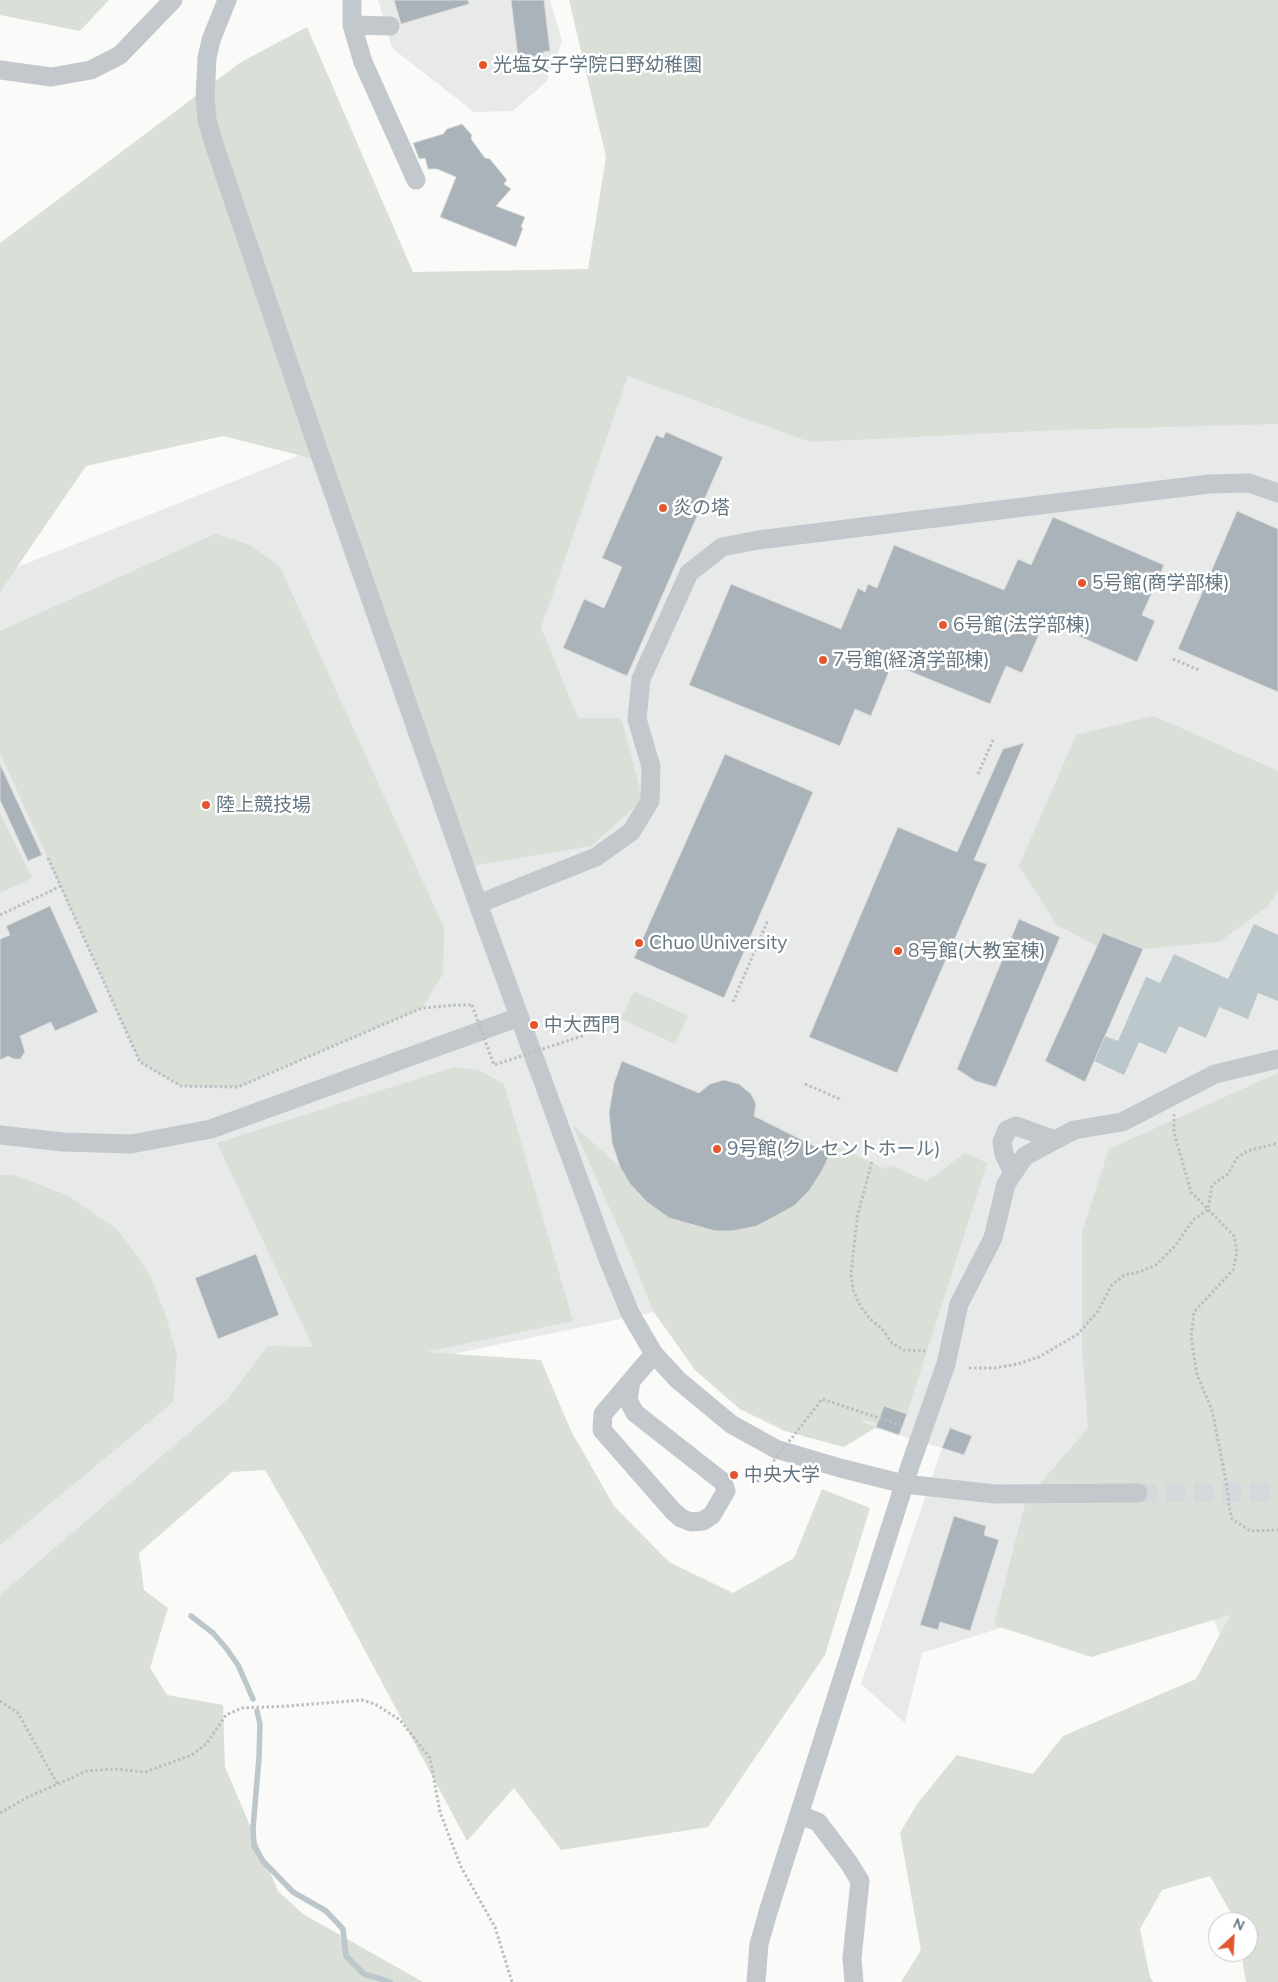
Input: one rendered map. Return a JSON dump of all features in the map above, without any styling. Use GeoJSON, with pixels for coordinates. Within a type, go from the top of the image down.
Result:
{"type":"FeatureCollection","features":[{"type":"Feature","properties":{"kind":"street"},"geometry":{"type":"LineString","coordinates":[[0,70],[51,77],[91,70],[120,55],[173,0]]}},
{"type":"Feature","properties":{"kind":"street"},"geometry":{"type":"LineString","coordinates":[[227,0],[211,40],[207,58],[205,98],[213,141],[320,455],[519,1017],[630,1314],[654,1354],[678,1380],[731,1424],[776,1448],[840,1468],[904,1484],[995,1494],[1138,1493]]}},
{"type":"Feature","properties":{"kind":"street"},"geometry":{"type":"LineString","coordinates":[[352,0],[352,25],[363,62],[416,180]]}},
{"type":"Feature","properties":{"kind":"street"},"geometry":{"type":"LineString","coordinates":[[352,25],[390,26]]}},
{"type":"Feature","properties":{"kind":"street"},"geometry":{"type":"LineString","coordinates":[[478,904],[596,857],[631,832],[650,801],[651,767],[637,719],[641,679],[689,573],[722,547],[758,540],[1209,484],[1249,483],[1278,493]]}},
{"type":"Feature","properties":{"kind":"street"},"geometry":{"type":"LineString","coordinates":[[0,1135],[63,1142],[131,1144],[211,1129],[519,1017]]}},
{"type":"Feature","properties":{"kind":"street"},"geometry":{"type":"LineString","coordinates":[[756,1982],[759,1944],[769,1909],[904,1484],[946,1364],[960,1304],[993,1238],[1006,1184],[1025,1156],[1074,1130],[1122,1122],[1215,1074],[1278,1059]]}},
{"type":"Feature","properties":{"kind":"street"},"geometry":{"type":"LineString","coordinates":[[1013,1173],[1004,1154],[1002,1142],[1007,1130],[1016,1126],[1055,1140]]}},
{"type":"Feature","properties":{"kind":"street"},"geometry":{"type":"LineString","coordinates":[[631,1381],[628,1400],[635,1414],[723,1482],[726,1492],[712,1515],[703,1521],[691,1522],[673,1511],[602,1430],[604,1414],[631,1381],[654,1354]]}},
{"type":"Feature","properties":{"kind":"street"},"geometry":{"type":"LineString","coordinates":[[800,1815],[818,1822],[860,1881],[852,1958],[854,1982]]}},
{"type":"Feature","properties":{"kind":"path"},"geometry":{"type":"LineString","coordinates":[[1173,659],[1199,670]]}},
{"type":"Feature","properties":{"kind":"path"},"geometry":{"type":"LineString","coordinates":[[978,774],[993,740]]}},
{"type":"Feature","properties":{"kind":"path"},"geometry":{"type":"LineString","coordinates":[[48,858],[140,1062],[182,1086],[238,1087],[422,1008],[472,1005],[494,1065],[584,1035]]}},
{"type":"Feature","properties":{"kind":"path"},"geometry":{"type":"LineString","coordinates":[[0,915],[61,886]]}},
{"type":"Feature","properties":{"kind":"path"},"geometry":{"type":"LineString","coordinates":[[732,1002],[768,920]]}},
{"type":"Feature","properties":{"kind":"path"},"geometry":{"type":"LineString","coordinates":[[805,1084],[842,1100]]}},
{"type":"Feature","properties":{"kind":"path"},"geometry":{"type":"LineString","coordinates":[[1173,1096],[1174,1132],[1191,1192],[1234,1236],[1237,1252],[1233,1270],[1194,1312],[1191,1337],[1197,1375],[1212,1410],[1232,1519],[1250,1531],[1278,1530]]}},
{"type":"Feature","properties":{"kind":"path"},"geometry":{"type":"LineString","coordinates":[[969,1368],[995,1368],[1018,1364],[1039,1357],[1078,1334],[1098,1311],[1111,1286],[1124,1275],[1139,1272],[1156,1265],[1175,1246],[1193,1220],[1208,1210],[1212,1185],[1228,1174],[1237,1158],[1247,1151],[1275,1144],[1278,1146]]}},
{"type":"Feature","properties":{"kind":"path"},"geometry":{"type":"LineString","coordinates":[[872,1162],[858,1213],[852,1272],[853,1290],[861,1307],[870,1319],[882,1329],[892,1343],[904,1350],[927,1351]]}},
{"type":"Feature","properties":{"kind":"path"},"geometry":{"type":"LineString","coordinates":[[757,1482],[822,1399],[902,1426]]}},
{"type":"Feature","properties":{"kind":"path"},"geometry":{"type":"LineString","coordinates":[[0,1813],[26,1798],[87,1772],[115,1769],[145,1772],[192,1755],[207,1743],[226,1715],[242,1708],[362,1700],[375,1704],[400,1720],[430,1758],[440,1812],[461,1867],[494,1927],[512,1982]]}},
{"type":"Feature","properties":{"kind":"path"},"geometry":{"type":"LineString","coordinates":[[0,1701],[18,1713],[58,1785]]}},
{"type":"Feature","properties":{"kind":"shaded area"},"geometry":{"type":"Polygon","coordinates":[[[0,0],[109,0],[80,31],[0,15],[0,0]]]}},
{"type":"Feature","properties":{"kind":"shaded area","name":"光塩女子学院日野幼稚園"},"geometry":{"type":"Polygon","coordinates":[[[378,0],[550,0],[562,41],[547,81],[513,111],[474,112],[392,48],[378,0]]]}},
{"type":"Feature","properties":{"kind":"shaded area"},"geometry":{"type":"Polygon","coordinates":[[[569,0],[1278,0],[1278,424],[1058,430],[810,442],[628,376],[541,628],[578,718],[621,718],[643,800],[591,846],[471,866],[318,460],[223,436],[86,466],[0,592],[0,243],[241,62],[307,27],[413,272],[588,269],[606,157],[569,0]]]}},
{"type":"Feature","properties":{"kind":"shaded area","name":"Chuo University"},"geometry":{"type":"Polygon","coordinates":[[[660,299],[1278,303],[1278,1776],[1192,1567],[922,1653],[905,1723],[861,1684],[942,1448],[875,1428],[844,1447],[785,1431],[740,1409],[695,1370],[654,1312],[248,1397],[0,1604],[0,574],[330,443],[660,299]]]}},
{"type":"Feature","properties":{"kind":"shaded area","name":"陸上競技場"},"geometry":{"type":"Polygon","coordinates":[[[215,534],[250,545],[280,567],[444,928],[443,974],[422,1008],[238,1087],[181,1086],[140,1062],[0,753],[0,631],[215,534]]]}},
{"type":"Feature","properties":{"kind":"shaded area"},"geometry":{"type":"Polygon","coordinates":[[[1154,716],[1278,771],[1278,891],[1268,906],[1219,942],[1143,949],[1103,933],[1097,946],[1057,925],[1019,866],[1076,735],[1154,716]]]}},
{"type":"Feature","properties":{"kind":"shaded area"},"geometry":{"type":"Polygon","coordinates":[[[0,813],[32,878],[0,893],[0,813]]]}},
{"type":"Feature","properties":{"kind":"shaded area"},"geometry":{"type":"Polygon","coordinates":[[[1254,924],[1278,935],[1278,1001],[1258,993],[1248,1019],[1219,1007],[1206,1038],[1179,1026],[1166,1054],[1139,1042],[1124,1075],[1094,1061],[1105,1036],[1118,1041],[1146,977],[1160,983],[1174,954],[1228,979],[1254,924]]]}},
{"type":"Feature","properties":{"kind":"shaded area"},"geometry":{"type":"Polygon","coordinates":[[[634,991],[688,1016],[675,1044],[621,1019],[634,991]]]}},
{"type":"Feature","properties":{"kind":"shaded area"},"geometry":{"type":"Polygon","coordinates":[[[454,1067],[479,1070],[504,1084],[573,1321],[426,1352],[541,1360],[571,1431],[614,1506],[669,1562],[733,1593],[794,1558],[822,1489],[870,1508],[825,1655],[708,1827],[561,1850],[514,1788],[467,1841],[310,1548],[265,1470],[232,1472],[139,1553],[144,1590],[168,1608],[150,1668],[167,1695],[223,1705],[225,1767],[278,1891],[303,1914],[423,1982],[0,1982],[0,1595],[227,1400],[268,1346],[313,1347],[217,1143],[454,1067]]]}},
{"type":"Feature","properties":{"kind":"shaded area"},"geometry":{"type":"Polygon","coordinates":[[[1278,1073],[1278,1982],[1246,1982],[1243,1962],[1258,1962],[1258,1912],[1230,1912],[1210,1876],[1162,1890],[1140,1929],[1150,1977],[1153,1982],[901,1982],[921,1950],[900,1833],[917,1804],[957,1755],[1033,1774],[1063,1736],[1196,1679],[1230,1615],[1091,1657],[994,1625],[1026,1500],[1088,1428],[1082,1348],[1082,1232],[1109,1149],[1278,1073]]]}},
{"type":"Feature","properties":{"kind":"shaded area"},"geometry":{"type":"Polygon","coordinates":[[[572,1124],[620,1167],[630,1184],[647,1202],[669,1218],[715,1231],[733,1231],[757,1226],[794,1206],[809,1191],[836,1146],[886,1169],[890,1165],[927,1181],[965,1153],[987,1163],[907,1414],[884,1406],[881,1413],[885,1427],[863,1419],[862,1422],[886,1431],[875,1428],[844,1447],[785,1431],[740,1409],[695,1370],[654,1312],[572,1124]]]}},
{"type":"Feature","properties":{"kind":"shaded area"},"geometry":{"type":"Polygon","coordinates":[[[0,1175],[13,1175],[67,1195],[118,1230],[149,1273],[165,1313],[177,1355],[173,1402],[0,1545],[0,1175]]]}},
{"type":"Feature","properties":{"kind":"building"},"geometry":{"type":"Polygon","coordinates":[[[394,0],[468,0],[469,4],[401,24],[394,0]]]}},
{"type":"Feature","properties":{"kind":"building"},"geometry":{"type":"Polygon","coordinates":[[[511,0],[544,0],[550,51],[543,52],[544,55],[518,58],[511,0]]]}},
{"type":"Feature","properties":{"kind":"building"},"geometry":{"type":"Polygon","coordinates":[[[462,124],[472,135],[471,139],[485,158],[490,159],[507,180],[504,184],[511,189],[496,206],[525,217],[516,247],[440,217],[456,177],[437,169],[428,169],[425,158],[419,159],[413,143],[443,134],[447,129],[462,124]]]}},
{"type":"Feature","properties":{"kind":"building","name":"炎の塔"},"geometry":{"type":"Polygon","coordinates":[[[666,432],[723,457],[627,676],[563,648],[584,599],[604,608],[622,567],[602,558],[656,435],[663,438],[666,432]]]}},
{"type":"Feature","properties":{"kind":"building"},"geometry":{"type":"Polygon","coordinates":[[[1237,511],[1278,529],[1278,692],[1178,649],[1237,511]]]}},
{"type":"Feature","properties":{"kind":"building"},"geometry":{"type":"Polygon","coordinates":[[[1053,517],[1164,565],[1142,615],[1155,621],[1137,662],[1045,621],[1022,673],[1006,666],[990,704],[892,664],[871,716],[855,709],[840,746],[689,685],[731,584],[841,629],[858,588],[865,592],[868,584],[877,588],[894,545],[1004,590],[1018,559],[1031,565],[1053,517]]]}},
{"type":"Feature","properties":{"kind":"building","name":"8号館(大教室棟)"},"geometry":{"type":"Polygon","coordinates":[[[1024,743],[974,860],[987,864],[897,1073],[809,1037],[898,827],[957,852],[1003,749],[1024,743]]]}},
{"type":"Feature","properties":{"kind":"building"},"geometry":{"type":"Polygon","coordinates":[[[725,754],[813,792],[724,998],[634,958],[725,754]]]}},
{"type":"Feature","properties":{"kind":"building"},"geometry":{"type":"Polygon","coordinates":[[[0,764],[42,855],[28,861],[0,800],[0,764]]]}},
{"type":"Feature","properties":{"kind":"building"},"geometry":{"type":"Polygon","coordinates":[[[50,906],[98,1012],[55,1031],[51,1022],[20,1036],[25,1052],[20,1059],[8,1056],[0,1060],[0,939],[10,935],[6,926],[50,906]]]}},
{"type":"Feature","properties":{"kind":"building"},"geometry":{"type":"Polygon","coordinates":[[[1019,919],[1060,937],[996,1087],[975,1081],[957,1069],[1019,919]]]}},
{"type":"Feature","properties":{"kind":"building"},"geometry":{"type":"Polygon","coordinates":[[[1103,933],[1143,949],[1085,1082],[1045,1061],[1103,933]]]}},
{"type":"Feature","properties":{"kind":"building","name":"9号館(クレセントホール)"},"geometry":{"type":"Polygon","coordinates":[[[622,1061],[699,1093],[710,1084],[724,1080],[739,1084],[751,1094],[756,1104],[754,1116],[830,1154],[822,1171],[809,1191],[794,1206],[757,1226],[733,1231],[715,1231],[669,1218],[647,1202],[630,1184],[620,1167],[612,1143],[609,1113],[614,1083],[622,1061]]]}},
{"type":"Feature","properties":{"kind":"building"},"geometry":{"type":"Polygon","coordinates":[[[256,1254],[279,1315],[218,1339],[195,1278],[256,1254]]]}},
{"type":"Feature","properties":{"kind":"building"},"geometry":{"type":"Polygon","coordinates":[[[884,1406],[907,1414],[899,1435],[876,1427],[884,1406]]]}},
{"type":"Feature","properties":{"kind":"building"},"geometry":{"type":"Polygon","coordinates":[[[950,1428],[972,1436],[964,1455],[942,1448],[950,1428]]]}},
{"type":"Feature","properties":{"kind":"building"},"geometry":{"type":"Polygon","coordinates":[[[954,1516],[986,1526],[984,1535],[999,1540],[970,1631],[940,1622],[938,1630],[920,1625],[954,1516]]]}},
{"type":"Feature","properties":{"kind":"waterway"},"geometry":{"type":"LineString","coordinates":[[191,1616],[213,1633],[226,1648],[238,1665],[253,1699]]}},
{"type":"Feature","properties":{"kind":"waterway"},"geometry":{"type":"LineString","coordinates":[[257,1711],[260,1724],[253,1828],[254,1846],[263,1861],[293,1892],[326,1911],[343,1929],[346,1956],[364,1974],[390,1982]]}},
{"type":"Feature","properties":{"kind":"tunnel"},"geometry":{"type":"LineString","coordinates":[[1138,1493],[1278,1492]]}},
{"type":"Feature","properties":{"kind":"place","name":"光塩女子学院日野幼稚園"},"geometry":{"type":"Point","coordinates":[483,65]}},
{"type":"Feature","properties":{"kind":"place","name":"炎の塔"},"geometry":{"type":"Point","coordinates":[663,508]}},
{"type":"Feature","properties":{"kind":"place","name":"5号館(商学部棟)"},"geometry":{"type":"Point","coordinates":[1082,583]}},
{"type":"Feature","properties":{"kind":"place","name":"6号館(法学部棟)"},"geometry":{"type":"Point","coordinates":[943,625]}},
{"type":"Feature","properties":{"kind":"place","name":"7号館(経済学部棟)"},"geometry":{"type":"Point","coordinates":[823,660]}},
{"type":"Feature","properties":{"kind":"place","name":"陸上競技場"},"geometry":{"type":"Point","coordinates":[206,805]}},
{"type":"Feature","properties":{"kind":"place","name":"Chuo University"},"geometry":{"type":"Point","coordinates":[639,943]}},
{"type":"Feature","properties":{"kind":"place","name":"8号館(大教室棟)"},"geometry":{"type":"Point","coordinates":[898,951]}},
{"type":"Feature","properties":{"kind":"place","name":"中大西門"},"geometry":{"type":"Point","coordinates":[534,1025]}},
{"type":"Feature","properties":{"kind":"place","name":"9号館(クレセントホール)"},"geometry":{"type":"Point","coordinates":[717,1149]}},
{"type":"Feature","properties":{"kind":"place","name":"中央大学"},"geometry":{"type":"Point","coordinates":[734,1475]}}]}
